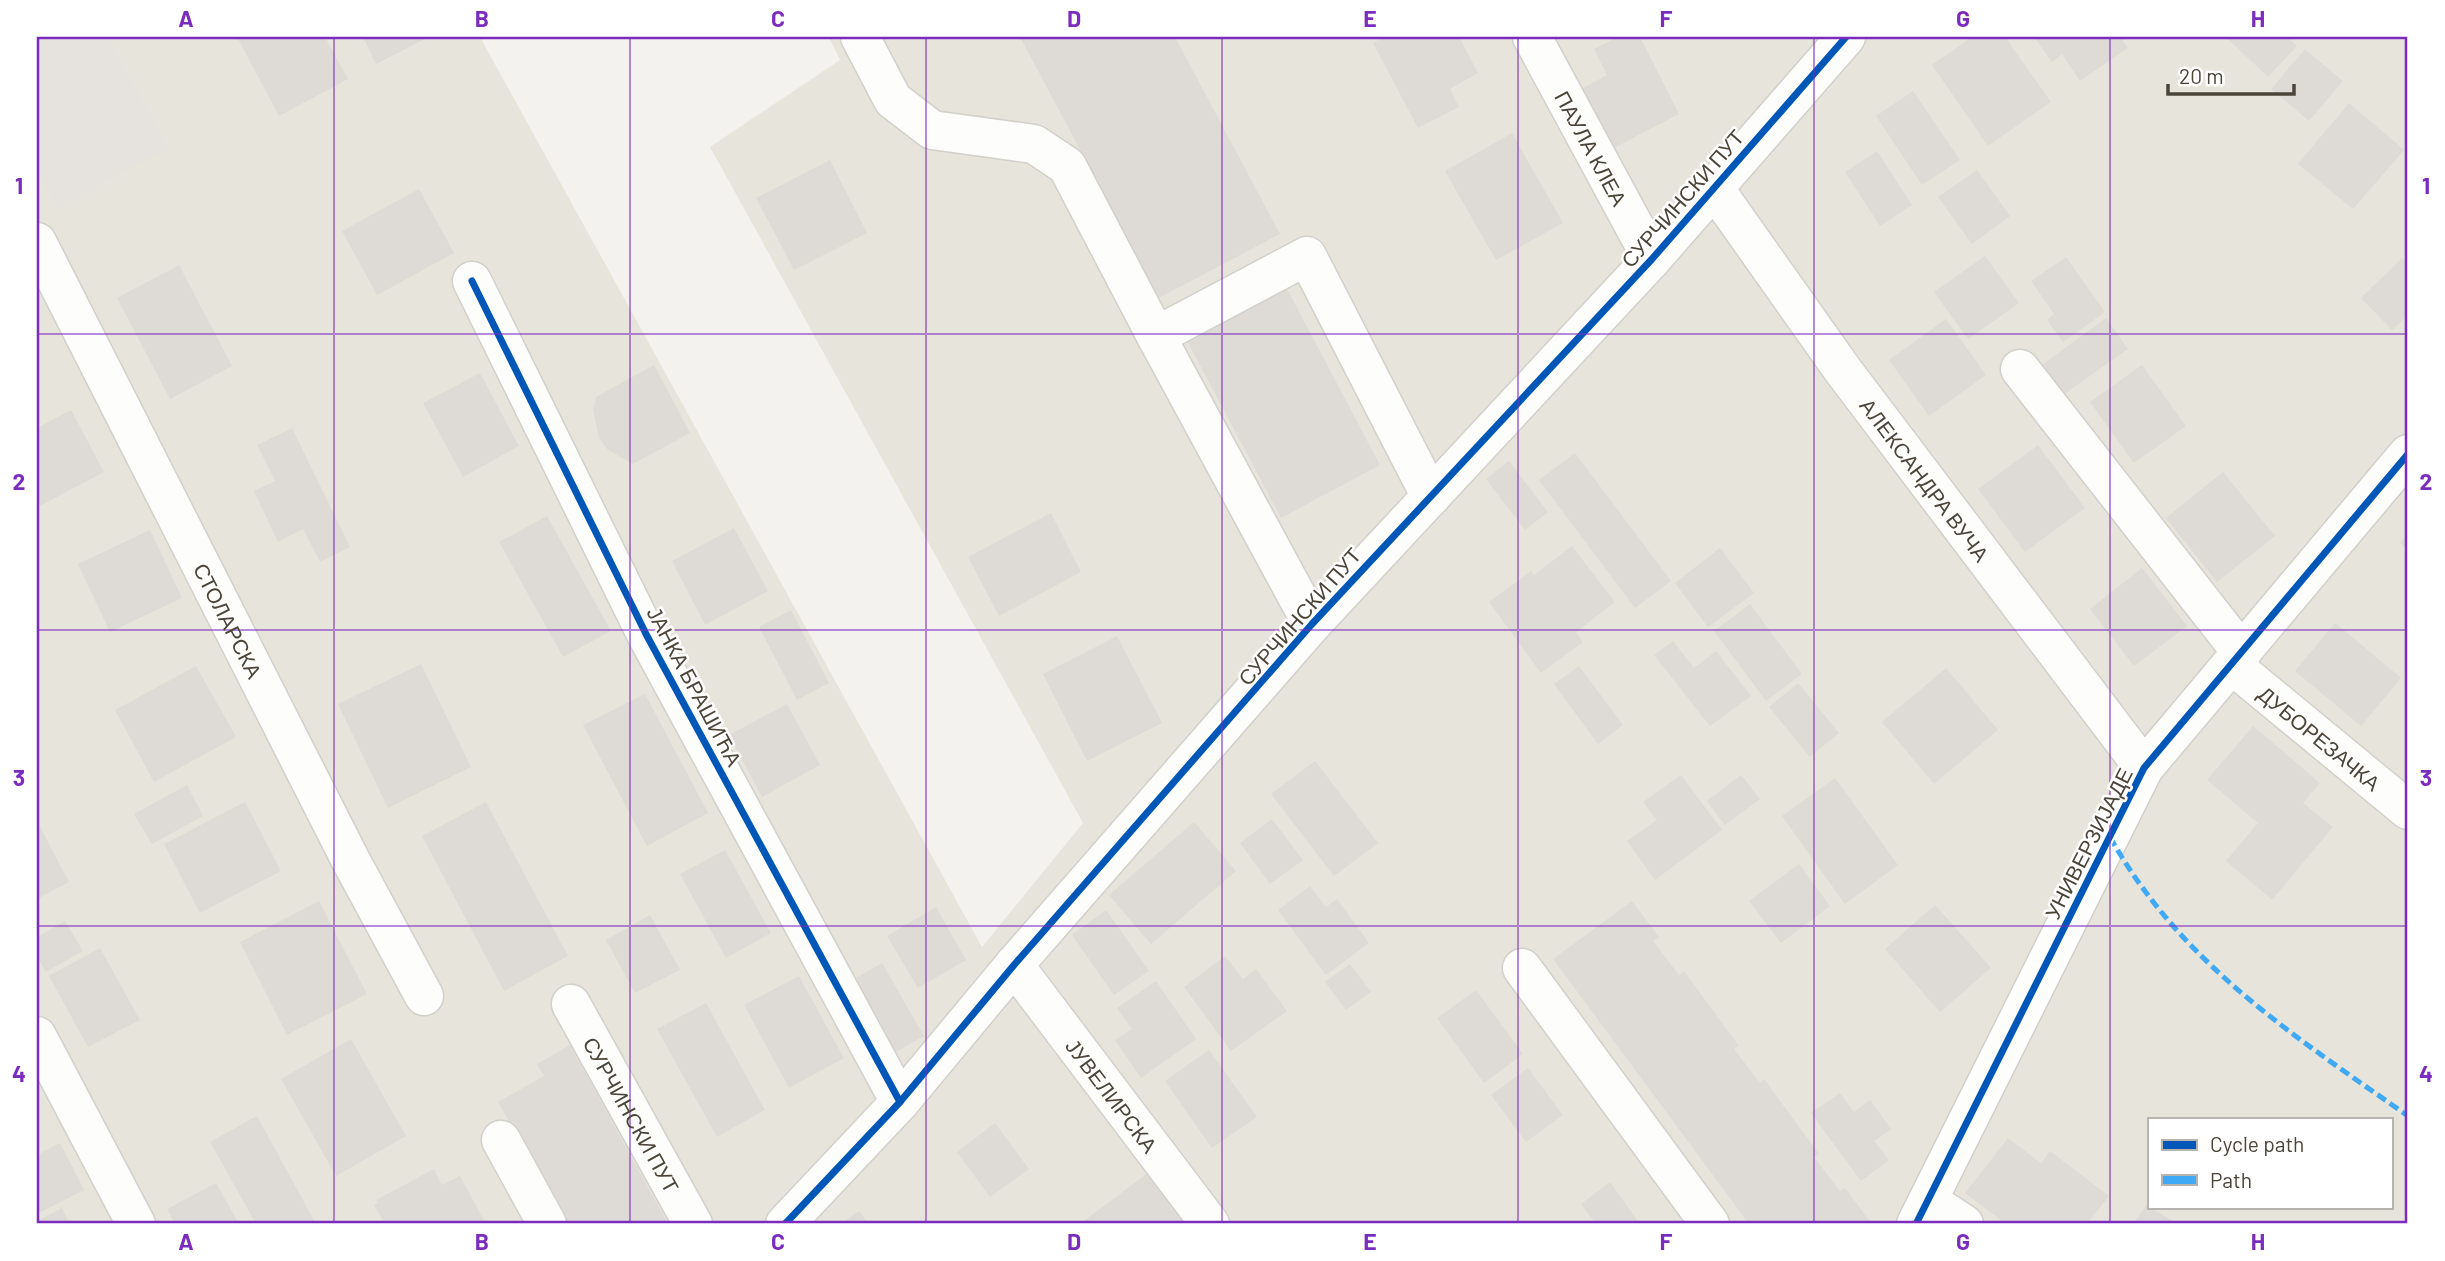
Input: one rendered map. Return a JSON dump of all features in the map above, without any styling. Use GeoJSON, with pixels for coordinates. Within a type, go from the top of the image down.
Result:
{"type":"FeatureCollection","features":[{"type":"Feature","properties":{"kind":"street"},"geometry":{"type":"LineString","coordinates":[[860,37],[894,100],[932,130],[1034,144],[1067,166],[1312,624]]}},
{"type":"Feature","properties":{"kind":"street","name":"ПАУЛА КЛЕА"},"geometry":{"type":"LineString","coordinates":[[1532,37],[1652,260]]}},
{"type":"Feature","properties":{"kind":"street","name":"СУРЧИНСКИ ПУТ"},"geometry":{"type":"LineString","coordinates":[[785,1224],[900,1102],[1014,965],[1312,624],[1652,260],[1846,37]]}},
{"type":"Feature","properties":{"kind":"street","name":"АЛЕКСАНДРА ВУЧА"},"geometry":{"type":"LineString","coordinates":[[1714,188],[1842,369],[2144,768]]}},
{"type":"Feature","properties":{"kind":"street","name":"СТОЛАРСКА"},"geometry":{"type":"LineString","coordinates":[[37,242],[350,859],[424,996]]}},
{"type":"Feature","properties":{"kind":"street"},"geometry":{"type":"LineString","coordinates":[[1156,336],[1307,256],[1431,497]]}},
{"type":"Feature","properties":{"kind":"street","name":"ЈАНКА БРАШИЋА"},"geometry":{"type":"LineString","coordinates":[[472,281],[647,636],[900,1102]]}},
{"type":"Feature","properties":{"kind":"street","name":"ДУБОРЕЗАЧКА"},"geometry":{"type":"LineString","coordinates":[[2020,369],[2237,659],[2408,810]]}},
{"type":"Feature","properties":{"kind":"street","name":"УНИВЕРЗИЈАДЕ"},"geometry":{"type":"LineString","coordinates":[[1923,1213],[2144,768],[2408,454]]}},
{"type":"Feature","properties":{"kind":"street","name":"ЈУВЕЛИРСКА"},"geometry":{"type":"LineString","coordinates":[[1014,965],[1210,1224]]}},
{"type":"Feature","properties":{"kind":"street"},"geometry":{"type":"LineString","coordinates":[[1522,968],[1710,1224]]}},
{"type":"Feature","properties":{"kind":"street","name":"СУРЧИНСКИ ПУТ"},"geometry":{"type":"LineString","coordinates":[[571,1004],[693,1224]]}},
{"type":"Feature","properties":{"kind":"street"},"geometry":{"type":"LineString","coordinates":[[37,1036],[136,1224]]}},
{"type":"Feature","properties":{"kind":"street"},"geometry":{"type":"LineString","coordinates":[[501,1140],[547,1224]]}},
{"type":"Feature","properties":{"kind":"street"},"geometry":{"type":"LineString","coordinates":[[1923,1213],[1964,1224]]}},
{"type":"Feature","properties":{"kind":"shaded area"},"geometry":{"type":"Polygon","coordinates":[[[37,37],[480,37],[982,947],[1083,823],[710,147],[840,60],[829,37],[2408,37],[2408,1224],[37,1224],[37,37]]]}},
{"type":"Feature","properties":{"kind":"shaded area"},"geometry":{"type":"Polygon","coordinates":[[[37,37],[108,37],[168,149],[57,208],[37,170],[37,37]]]}},
{"type":"Feature","properties":{"kind":"building"},"geometry":{"type":"Polygon","coordinates":[[[237,37],[325,37],[348,79],[279,116],[237,37]]]}},
{"type":"Feature","properties":{"kind":"building"},"geometry":{"type":"Polygon","coordinates":[[[363,37],[429,37],[376,64],[363,37]]]}},
{"type":"Feature","properties":{"kind":"building"},"geometry":{"type":"Polygon","coordinates":[[[1020,37],[1175,37],[1280,234],[1159,298],[1020,37]]]}},
{"type":"Feature","properties":{"kind":"building"},"geometry":{"type":"Polygon","coordinates":[[[1384,37],[1459,37],[1478,73],[1450,89],[1459,107],[1418,128],[1373,43],[1384,37]]]}},
{"type":"Feature","properties":{"kind":"building"},"geometry":{"type":"Polygon","coordinates":[[[1618,37],[1640,37],[1679,114],[1612,149],[1581,89],[1607,75],[1594,49],[1618,37]]]}},
{"type":"Feature","properties":{"kind":"building"},"geometry":{"type":"Polygon","coordinates":[[[1972,37],[2005,37],[2051,102],[1988,146],[1932,65],[1972,37]]]}},
{"type":"Feature","properties":{"kind":"building"},"geometry":{"type":"Polygon","coordinates":[[[2034,37],[2120,37],[2128,48],[2080,81],[2062,54],[2052,62],[2034,37]]]}},
{"type":"Feature","properties":{"kind":"building"},"geometry":{"type":"Polygon","coordinates":[[[2232,37],[2287,37],[2297,46],[2268,77],[2229,40],[2232,37]]]}},
{"type":"Feature","properties":{"kind":"building"},"geometry":{"type":"Polygon","coordinates":[[[2305,49],[2343,81],[2309,121],[2271,89],[2305,49]]]}},
{"type":"Feature","properties":{"kind":"building"},"geometry":{"type":"Polygon","coordinates":[[[1913,91],[1960,160],[1922,185],[1876,116],[1913,91]]]}},
{"type":"Feature","properties":{"kind":"building"},"geometry":{"type":"Polygon","coordinates":[[[2349,103],[2404,150],[2353,209],[2298,164],[2349,103]]]}},
{"type":"Feature","properties":{"kind":"building"},"geometry":{"type":"Polygon","coordinates":[[[1512,133],[1563,223],[1496,260],[1445,171],[1512,133]]]}},
{"type":"Feature","properties":{"kind":"building"},"geometry":{"type":"Polygon","coordinates":[[[1877,151],[1912,205],[1880,226],[1845,172],[1877,151]]]}},
{"type":"Feature","properties":{"kind":"building"},"geometry":{"type":"Polygon","coordinates":[[[830,160],[867,233],[794,270],[756,198],[830,160]]]}},
{"type":"Feature","properties":{"kind":"building"},"geometry":{"type":"Polygon","coordinates":[[[1977,170],[2010,216],[1972,244],[1938,197],[1977,170]]]}},
{"type":"Feature","properties":{"kind":"building"},"geometry":{"type":"Polygon","coordinates":[[[419,189],[454,253],[377,295],[342,231],[419,189]]]}},
{"type":"Feature","properties":{"kind":"building"},"geometry":{"type":"Polygon","coordinates":[[[1985,256],[2019,303],[1968,339],[1934,292],[1985,256]]]}},
{"type":"Feature","properties":{"kind":"building"},"geometry":{"type":"Polygon","coordinates":[[[2066,257],[2105,312],[2063,342],[2047,320],[2054,314],[2031,281],[2066,257]]]}},
{"type":"Feature","properties":{"kind":"building"},"geometry":{"type":"Polygon","coordinates":[[[2402,258],[2408,265],[2408,315],[2392,330],[2361,298],[2402,258]]]}},
{"type":"Feature","properties":{"kind":"building"},"geometry":{"type":"Polygon","coordinates":[[[179,265],[232,366],[170,399],[117,298],[179,265]]]}},
{"type":"Feature","properties":{"kind":"building"},"geometry":{"type":"Polygon","coordinates":[[[1284,283],[1380,465],[1281,518],[1184,335],[1284,283]]]}},
{"type":"Feature","properties":{"kind":"building"},"geometry":{"type":"Polygon","coordinates":[[[2106,318],[2128,349],[2060,397],[2038,368],[2106,318]]]}},
{"type":"Feature","properties":{"kind":"building"},"geometry":{"type":"Polygon","coordinates":[[[1946,319],[1986,375],[1929,416],[1889,360],[1946,319]]]}},
{"type":"Feature","properties":{"kind":"building"},"geometry":{"type":"Polygon","coordinates":[[[654,365],[690,433],[633,464],[608,450],[599,438],[593,410],[596,397],[654,365]]]}},
{"type":"Feature","properties":{"kind":"building"},"geometry":{"type":"Polygon","coordinates":[[[2142,365],[2186,426],[2134,463],[2090,402],[2142,365]]]}},
{"type":"Feature","properties":{"kind":"building"},"geometry":{"type":"Polygon","coordinates":[[[480,373],[519,446],[463,477],[423,403],[480,373]]]}},
{"type":"Feature","properties":{"kind":"building"},"geometry":{"type":"Polygon","coordinates":[[[71,410],[104,472],[40,506],[37,500],[37,428],[71,410]]]}},
{"type":"Feature","properties":{"kind":"building"},"geometry":{"type":"Polygon","coordinates":[[[292,428],[350,547],[320,562],[303,529],[278,542],[254,491],[275,481],[257,445],[292,428]]]}},
{"type":"Feature","properties":{"kind":"building"},"geometry":{"type":"Polygon","coordinates":[[[2038,445],[2085,508],[2025,552],[1978,489],[2038,445]]]}},
{"type":"Feature","properties":{"kind":"building"},"geometry":{"type":"Polygon","coordinates":[[[1575,453],[1671,581],[1635,608],[1539,480],[1575,453]]]}},
{"type":"Feature","properties":{"kind":"building"},"geometry":{"type":"Polygon","coordinates":[[[1509,461],[1548,512],[1525,530],[1486,479],[1509,461]]]}},
{"type":"Feature","properties":{"kind":"building"},"geometry":{"type":"Polygon","coordinates":[[[2223,472],[2275,536],[2217,582],[2166,518],[2223,472]]]}},
{"type":"Feature","properties":{"kind":"building"},"geometry":{"type":"Polygon","coordinates":[[[1051,513],[1081,572],[999,616],[968,557],[1051,513]]]}},
{"type":"Feature","properties":{"kind":"building"},"geometry":{"type":"Polygon","coordinates":[[[547,516],[611,631],[563,657],[499,542],[547,516]]]}},
{"type":"Feature","properties":{"kind":"building"},"geometry":{"type":"Polygon","coordinates":[[[734,528],[768,591],[705,625],[672,561],[734,528]]]}},
{"type":"Feature","properties":{"kind":"building"},"geometry":{"type":"Polygon","coordinates":[[[150,530],[182,598],[110,632],[78,564],[150,530]]]}},
{"type":"Feature","properties":{"kind":"building"},"geometry":{"type":"Polygon","coordinates":[[[2408,532],[2408,550],[2400,543],[2408,532]]]}},
{"type":"Feature","properties":{"kind":"building"},"geometry":{"type":"Polygon","coordinates":[[[1572,546],[1615,602],[1576,632],[1583,642],[1541,673],[1489,602],[1531,571],[1534,575],[1572,546]]]}},
{"type":"Feature","properties":{"kind":"building"},"geometry":{"type":"Polygon","coordinates":[[[1720,548],[1754,593],[1708,627],[1675,583],[1720,548]]]}},
{"type":"Feature","properties":{"kind":"building"},"geometry":{"type":"Polygon","coordinates":[[[2142,568],[2187,626],[2134,666],[2090,609],[2142,568]]]}},
{"type":"Feature","properties":{"kind":"building"},"geometry":{"type":"Polygon","coordinates":[[[1750,604],[1802,674],[1766,701],[1714,631],[1750,604]]]}},
{"type":"Feature","properties":{"kind":"building"},"geometry":{"type":"Polygon","coordinates":[[[791,610],[829,683],[797,700],[759,627],[791,610]]]}},
{"type":"Feature","properties":{"kind":"building"},"geometry":{"type":"Polygon","coordinates":[[[2335,623],[2401,678],[2361,726],[2295,671],[2335,623]]]}},
{"type":"Feature","properties":{"kind":"building"},"geometry":{"type":"Polygon","coordinates":[[[1117,636],[1162,723],[1087,761],[1043,674],[1117,636]]]}},
{"type":"Feature","properties":{"kind":"building"},"geometry":{"type":"Polygon","coordinates":[[[1673,641],[1694,668],[1716,651],[1751,696],[1710,726],[1654,655],[1673,641]]]}},
{"type":"Feature","properties":{"kind":"building"},"geometry":{"type":"Polygon","coordinates":[[[421,664],[471,767],[388,808],[338,704],[421,664]]]}},
{"type":"Feature","properties":{"kind":"building"},"geometry":{"type":"Polygon","coordinates":[[[196,666],[236,737],[154,782],[115,710],[196,666]]]}},
{"type":"Feature","properties":{"kind":"building"},"geometry":{"type":"Polygon","coordinates":[[[1579,666],[1623,725],[1598,744],[1554,684],[1579,666]]]}},
{"type":"Feature","properties":{"kind":"building"},"geometry":{"type":"Polygon","coordinates":[[[1946,668],[1998,730],[1934,784],[1882,722],[1946,668]]]}},
{"type":"Feature","properties":{"kind":"building"},"geometry":{"type":"Polygon","coordinates":[[[1798,683],[1839,733],[1810,757],[1769,707],[1798,683]]]}},
{"type":"Feature","properties":{"kind":"building"},"geometry":{"type":"Polygon","coordinates":[[[645,694],[708,813],[647,846],[583,725],[645,694]]]}},
{"type":"Feature","properties":{"kind":"building"},"geometry":{"type":"Polygon","coordinates":[[[787,704],[820,765],[762,797],[729,735],[787,704]]]}},
{"type":"Feature","properties":{"kind":"building"},"geometry":{"type":"Polygon","coordinates":[[[2253,726],[2320,783],[2303,803],[2333,827],[2272,900],[2226,861],[2258,823],[2207,780],[2253,726]]]}},
{"type":"Feature","properties":{"kind":"building"},"geometry":{"type":"Polygon","coordinates":[[[1315,761],[1378,843],[1334,876],[1271,794],[1315,761]]]}},
{"type":"Feature","properties":{"kind":"building"},"geometry":{"type":"Polygon","coordinates":[[[1681,775],[1722,830],[1655,880],[1627,841],[1657,820],[1643,802],[1681,775]]]}},
{"type":"Feature","properties":{"kind":"building"},"geometry":{"type":"Polygon","coordinates":[[[1741,775],[1760,799],[1725,825],[1707,801],[1741,775]]]}},
{"type":"Feature","properties":{"kind":"building"},"geometry":{"type":"Polygon","coordinates":[[[1835,778],[1898,865],[1845,904],[1782,816],[1835,778]]]}},
{"type":"Feature","properties":{"kind":"building"},"geometry":{"type":"Polygon","coordinates":[[[187,785],[203,816],[152,844],[134,814],[187,785]]]}},
{"type":"Feature","properties":{"kind":"building"},"geometry":{"type":"Polygon","coordinates":[[[245,802],[281,871],[200,913],[164,844],[245,802]]]}},
{"type":"Feature","properties":{"kind":"building"},"geometry":{"type":"Polygon","coordinates":[[[486,802],[568,956],[504,991],[422,836],[486,802]]]}},
{"type":"Feature","properties":{"kind":"building"},"geometry":{"type":"Polygon","coordinates":[[[1272,819],[1303,860],[1270,884],[1240,843],[1272,819]]]}},
{"type":"Feature","properties":{"kind":"building"},"geometry":{"type":"Polygon","coordinates":[[[37,821],[69,882],[37,899],[37,821]]]}},
{"type":"Feature","properties":{"kind":"building"},"geometry":{"type":"Polygon","coordinates":[[[1194,822],[1236,871],[1151,944],[1109,895],[1194,822]]]}},
{"type":"Feature","properties":{"kind":"building"},"geometry":{"type":"Polygon","coordinates":[[[725,850],[771,933],[726,958],[680,874],[725,850]]]}},
{"type":"Feature","properties":{"kind":"building"},"geometry":{"type":"Polygon","coordinates":[[[1799,864],[1830,906],[1781,943],[1749,901],[1799,864]]]}},
{"type":"Feature","properties":{"kind":"building"},"geometry":{"type":"Polygon","coordinates":[[[1310,886],[1326,907],[1337,899],[1369,943],[1326,975],[1278,910],[1310,886]]]}},
{"type":"Feature","properties":{"kind":"building"},"geometry":{"type":"Polygon","coordinates":[[[319,901],[367,994],[287,1035],[240,942],[319,901]]]}},
{"type":"Feature","properties":{"kind":"building"},"geometry":{"type":"Polygon","coordinates":[[[1632,901],[1659,937],[1653,941],[1679,975],[1684,971],[1739,1046],[1734,1049],[1760,1083],[1764,1079],[1819,1154],[1814,1157],[1840,1191],[1845,1188],[1872,1224],[1749,1224],[1553,959],[1632,901]]]}},
{"type":"Feature","properties":{"kind":"building"},"geometry":{"type":"Polygon","coordinates":[[[1935,905],[1991,968],[1940,1012],[1885,949],[1935,905]]]}},
{"type":"Feature","properties":{"kind":"building"},"geometry":{"type":"Polygon","coordinates":[[[936,907],[966,960],[918,988],[887,936],[936,907]]]}},
{"type":"Feature","properties":{"kind":"building"},"geometry":{"type":"Polygon","coordinates":[[[1106,910],[1149,971],[1114,995],[1072,935],[1106,910]]]}},
{"type":"Feature","properties":{"kind":"building"},"geometry":{"type":"Polygon","coordinates":[[[650,915],[680,970],[635,993],[606,940],[650,915]]]}},
{"type":"Feature","properties":{"kind":"building"},"geometry":{"type":"Polygon","coordinates":[[[65,921],[83,951],[46,972],[37,957],[37,937],[65,921]]]}},
{"type":"Feature","properties":{"kind":"building"},"geometry":{"type":"Polygon","coordinates":[[[100,948],[140,1020],[88,1047],[49,976],[100,948]]]}},
{"type":"Feature","properties":{"kind":"building"},"geometry":{"type":"Polygon","coordinates":[[[1225,956],[1243,979],[1256,969],[1287,1011],[1231,1051],[1184,987],[1225,956]]]}},
{"type":"Feature","properties":{"kind":"building"},"geometry":{"type":"Polygon","coordinates":[[[882,963],[924,1036],[892,1054],[851,981],[882,963]]]}},
{"type":"Feature","properties":{"kind":"building"},"geometry":{"type":"Polygon","coordinates":[[[1350,964],[1371,992],[1346,1010],[1325,982],[1350,964]]]}},
{"type":"Feature","properties":{"kind":"building"},"geometry":{"type":"Polygon","coordinates":[[[799,976],[844,1058],[789,1088],[744,1005],[799,976]]]}},
{"type":"Feature","properties":{"kind":"building"},"geometry":{"type":"Polygon","coordinates":[[[1156,981],[1196,1039],[1141,1078],[1115,1040],[1132,1029],[1117,1008],[1156,981]]]}},
{"type":"Feature","properties":{"kind":"building"},"geometry":{"type":"Polygon","coordinates":[[[1476,990],[1523,1054],[1484,1083],[1437,1018],[1476,990]]]}},
{"type":"Feature","properties":{"kind":"building"},"geometry":{"type":"Polygon","coordinates":[[[706,1003],[765,1110],[717,1137],[657,1029],[706,1003]]]}},
{"type":"Feature","properties":{"kind":"building"},"geometry":{"type":"Polygon","coordinates":[[[351,1039],[406,1136],[336,1176],[281,1079],[351,1039]]]}},
{"type":"Feature","properties":{"kind":"building"},"geometry":{"type":"Polygon","coordinates":[[[570,1045],[668,1224],[566,1224],[498,1102],[544,1076],[537,1064],[570,1045]]]}},
{"type":"Feature","properties":{"kind":"building"},"geometry":{"type":"Polygon","coordinates":[[[1209,1050],[1257,1117],[1212,1148],[1165,1081],[1209,1050]]]}},
{"type":"Feature","properties":{"kind":"building"},"geometry":{"type":"Polygon","coordinates":[[[1528,1068],[1563,1115],[1526,1142],[1491,1095],[1528,1068]]]}},
{"type":"Feature","properties":{"kind":"building"},"geometry":{"type":"Polygon","coordinates":[[[1840,1093],[1854,1112],[1870,1100],[1891,1129],[1874,1141],[1889,1160],[1861,1181],[1811,1113],[1840,1093]]]}},
{"type":"Feature","properties":{"kind":"building"},"geometry":{"type":"Polygon","coordinates":[[[257,1116],[316,1224],[256,1224],[210,1142],[257,1116]]]}},
{"type":"Feature","properties":{"kind":"building"},"geometry":{"type":"Polygon","coordinates":[[[995,1123],[1029,1169],[990,1197],[957,1152],[995,1123]]]}},
{"type":"Feature","properties":{"kind":"building"},"geometry":{"type":"Polygon","coordinates":[[[2008,1138],[2041,1163],[2050,1151],[2109,1196],[2087,1224],[2006,1224],[1965,1193],[2008,1138]]]}},
{"type":"Feature","properties":{"kind":"building"},"geometry":{"type":"Polygon","coordinates":[[[60,1143],[84,1190],[37,1214],[37,1155],[60,1143]]]}},
{"type":"Feature","properties":{"kind":"building"},"geometry":{"type":"Polygon","coordinates":[[[434,1169],[442,1185],[460,1176],[486,1224],[385,1224],[374,1205],[378,1203],[376,1200],[434,1169]]]}},
{"type":"Feature","properties":{"kind":"building"},"geometry":{"type":"Polygon","coordinates":[[[1148,1173],[1186,1224],[1080,1224],[1148,1173]]]}},
{"type":"Feature","properties":{"kind":"building"},"geometry":{"type":"Polygon","coordinates":[[[1610,1182],[1637,1220],[1632,1224],[1596,1224],[1581,1204],[1610,1182]]]}},
{"type":"Feature","properties":{"kind":"building"},"geometry":{"type":"Polygon","coordinates":[[[216,1183],[239,1224],[175,1224],[167,1209],[216,1183]]]}},
{"type":"Feature","properties":{"kind":"building"},"geometry":{"type":"Polygon","coordinates":[[[2148,1203],[2148,1208],[2178,1224],[2133,1224],[2148,1203]]]}},
{"type":"Feature","properties":{"kind":"building"},"geometry":{"type":"Polygon","coordinates":[[[62,1208],[70,1224],[37,1224],[37,1221],[62,1208]]]}},
{"type":"Feature","properties":{"kind":"building"},"geometry":{"type":"Polygon","coordinates":[[[859,1211],[869,1224],[841,1224],[859,1211]]]}},
{"type":"Feature","properties":{"kind":"marked path"},"geometry":{"type":"LineString","coordinates":[[2110,837],[2138,882],[2170,923],[2205,960],[2282,1026],[2408,1116]]}},
{"type":"Feature","properties":{"kind":"cycle path"},"geometry":{"type":"LineString","coordinates":[[785,1224],[900,1102],[1014,965],[1312,624],[1652,259],[1846,37]]}},
{"type":"Feature","properties":{"kind":"cycle path"},"geometry":{"type":"LineString","coordinates":[[472,281],[647,636],[900,1102]]}},
{"type":"Feature","properties":{"kind":"cycle path"},"geometry":{"type":"LineString","coordinates":[[1916,1224],[2144,768],[2408,454]]}}]}
